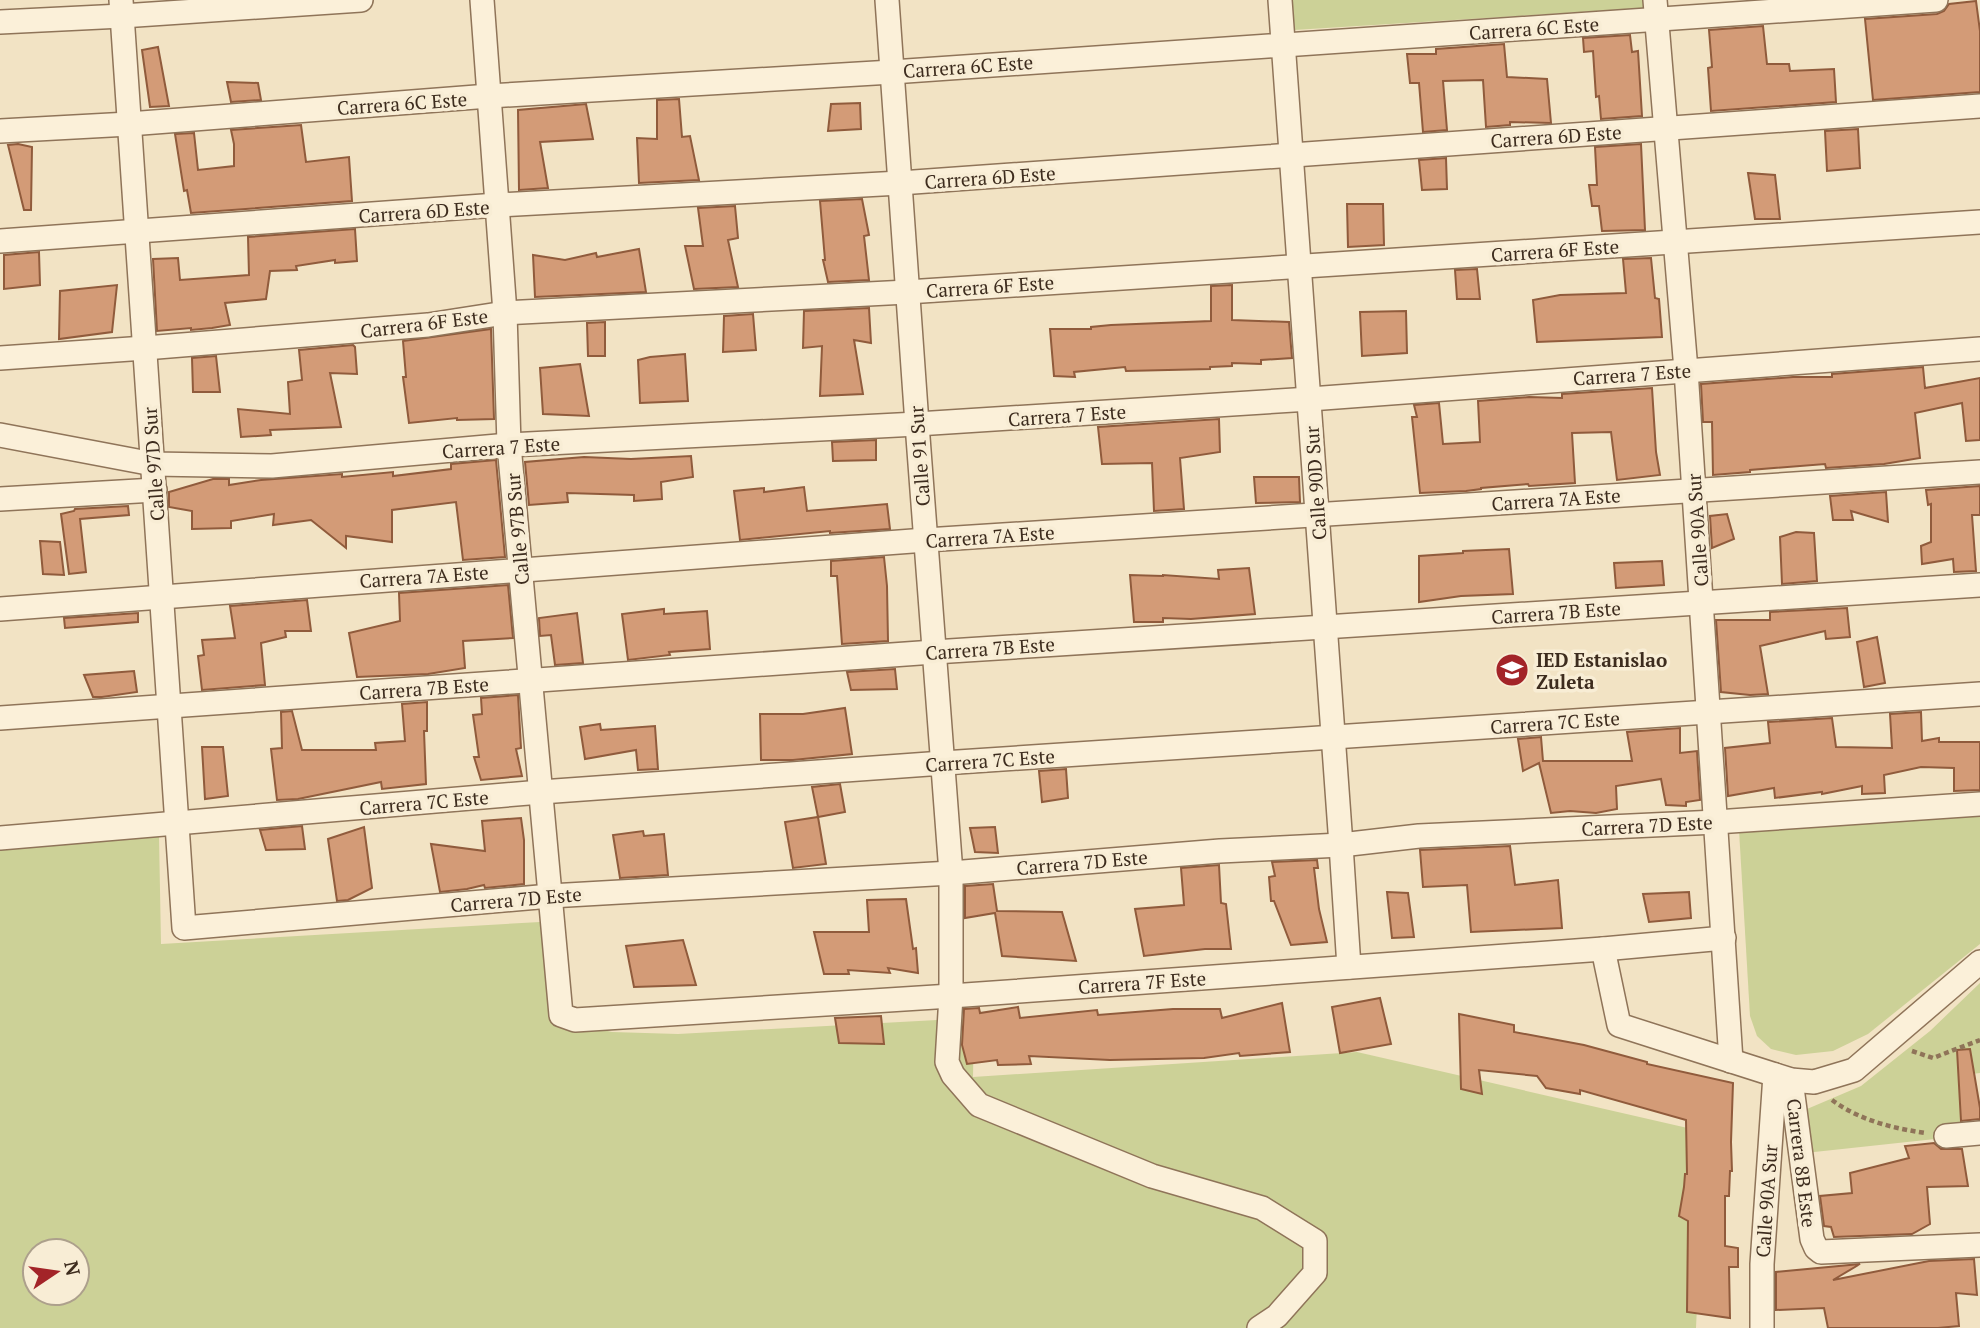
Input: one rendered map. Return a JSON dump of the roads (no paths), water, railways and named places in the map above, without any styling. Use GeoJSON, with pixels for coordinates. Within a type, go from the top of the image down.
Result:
{"type":"FeatureCollection","features":[{"type":"Feature","properties":{"kind":"street"},"geometry":{"type":"LineString","coordinates":[[0,22],[121,8],[362,0]]}},
{"type":"Feature","properties":{"kind":"street","name":"Calle 97B Sur"},"geometry":{"type":"LineString","coordinates":[[482,0],[505,313],[509,445],[561,1015]]}},
{"type":"Feature","properties":{"kind":"street","name":"Calle 91 Sur"},"geometry":{"type":"LineString","coordinates":[[887,0],[951,873],[951,996],[947,1062],[953,1075],[979,1105],[1152,1176],[1262,1209],[1315,1241],[1315,1273],[1277,1316],[1259,1328]]}},
{"type":"Feature","properties":{"kind":"street","name":"Calle 90D Sur"},"geometry":{"type":"LineString","coordinates":[[1280,0],[1349,967]]}},
{"type":"Feature","properties":{"kind":"street","name":"Carrera 6C Este"},"geometry":{"type":"LineString","coordinates":[[0,131],[129,124],[489,96],[1283,45],[1656,10],[1936,0]]}},
{"type":"Feature","properties":{"kind":"street","name":"Calle 97D Sur"},"geometry":{"type":"LineString","coordinates":[[121,8],[184,928]]}},
{"type":"Feature","properties":{"kind":"street","name":"Calle 90A Sur"},"geometry":{"type":"LineString","coordinates":[[1656,10],[1686,370],[1731,1061]]}},
{"type":"Feature","properties":{"kind":"street","name":"Carrera 6D Este"},"geometry":{"type":"LineString","coordinates":[[0,242],[497,205],[900,183],[1980,106]]}},
{"type":"Feature","properties":{"kind":"street","name":"Carrera 6F Este"},"geometry":{"type":"LineString","coordinates":[[0,358],[428,325],[505,313],[907,292],[1980,222]]}},
{"type":"Feature","properties":{"kind":"street","name":"Carrera 7 Este"},"geometry":{"type":"LineString","coordinates":[[0,435],[153,464],[272,466],[509,445],[917,424],[1310,399],[1980,349]]}},
{"type":"Feature","properties":{"kind":"street","name":"Carrera 7A Este"},"geometry":{"type":"LineString","coordinates":[[0,609],[926,540],[1980,472]]}},
{"type":"Feature","properties":{"kind":"street"},"geometry":{"type":"LineString","coordinates":[[0,499],[155,490]]}},
{"type":"Feature","properties":{"kind":"street","name":"Carrera 7B Este"},"geometry":{"type":"LineString","coordinates":[[0,718],[934,652],[1980,585]]}},
{"type":"Feature","properties":{"kind":"street","name":"Carrera 7C Este"},"geometry":{"type":"LineString","coordinates":[[0,838],[541,792],[1980,694]]}},
{"type":"Feature","properties":{"kind":"street","name":"Carrera 7D Este"},"geometry":{"type":"LineString","coordinates":[[184,928],[550,896],[951,873],[1220,851],[1342,845],[1419,836],[1716,822],[1980,804]]}},
{"type":"Feature","properties":{"kind":"street","name":"Carrera 7F Este"},"geometry":{"type":"LineString","coordinates":[[561,1015],[575,1020],[951,996],[1724,938]]}},
{"type":"Feature","properties":{"kind":"street"},"geometry":{"type":"LineString","coordinates":[[1603,949],[1619,1025],[1793,1079],[1854,1070],[1980,962]]}},
{"type":"Feature","properties":{"kind":"street","name":"Calle 90A Sur"},"geometry":{"type":"LineString","coordinates":[[1762,1328],[1762,1265],[1793,1079]]}},
{"type":"Feature","properties":{"kind":"street","name":"Carrera 8B Este"},"geometry":{"type":"LineString","coordinates":[[1793,1079],[1812,1239],[1816,1248],[1821,1252],[1980,1245]]}},
{"type":"Feature","properties":{"kind":"street"},"geometry":{"type":"LineString","coordinates":[[1946,1136],[1980,1133]]}},
{"type":"Feature","properties":{"kind":"place","name":"IED Estanislao Zuleta"},"geometry":{"type":"Point","coordinates":[1512,670]}}]}
